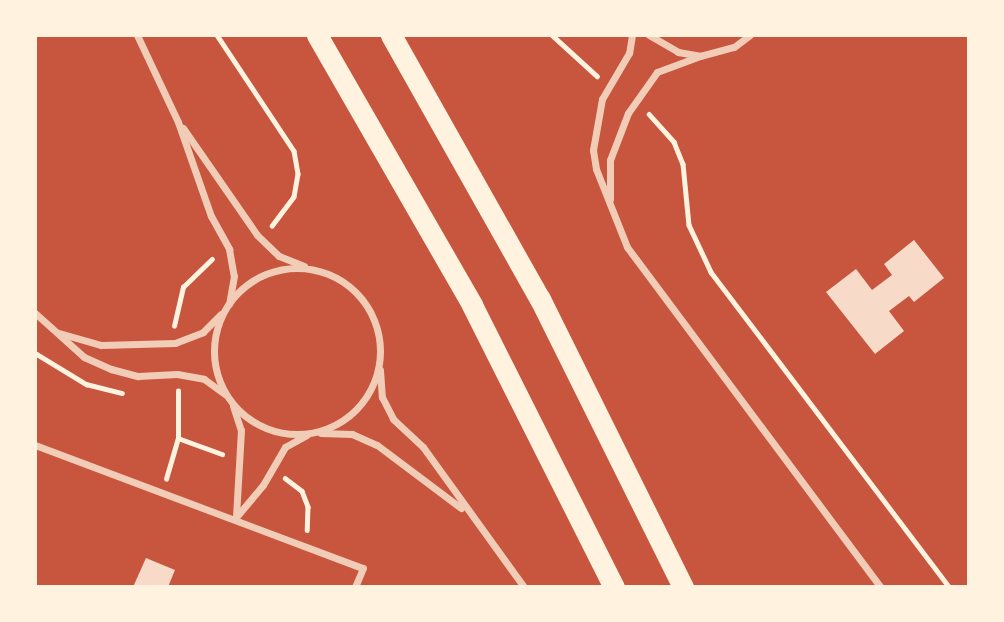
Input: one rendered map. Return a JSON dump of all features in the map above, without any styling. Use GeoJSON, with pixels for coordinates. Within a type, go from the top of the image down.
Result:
{"type":"FeatureCollection","features":[{"type":"Feature","properties":{"kind":"highway"},"geometry":{"type":"LineString","coordinates":[[317,35],[472,305],[614,587]]}},
{"type":"Feature","properties":{"kind":"highway"},"geometry":{"type":"LineString","coordinates":[[391,35],[540,299],[683,587]]}},
{"type":"Feature","properties":{"kind":"street"},"geometry":{"type":"LineString","coordinates":[[137,35],[178,122],[211,216],[229,249],[234,276],[214,353],[226,394],[242,430],[236,517]]}},
{"type":"Feature","properties":{"kind":"street"},"geometry":{"type":"LineString","coordinates":[[632,35],[629,52],[609,85],[597,115],[593,150],[627,247],[650,282],[880,587]]}},
{"type":"Feature","properties":{"kind":"street"},"geometry":{"type":"LineString","coordinates":[[649,35],[678,52],[700,56]]}},
{"type":"Feature","properties":{"kind":"street"},"geometry":{"type":"LineString","coordinates":[[611,207],[610,160],[619,128],[657,72],[734,47],[750,35]]}},
{"type":"Feature","properties":{"kind":"street"},"geometry":{"type":"LineString","coordinates":[[178,122],[257,235],[279,256],[335,276],[357,292],[372,314],[380,339],[382,397],[393,419],[423,447],[465,510],[524,587]]}},
{"type":"Feature","properties":{"kind":"street"},"geometry":{"type":"LineString","coordinates":[[57,333],[102,345],[174,343],[203,332],[264,274],[310,268]]}},
{"type":"Feature","properties":{"kind":"street"},"geometry":{"type":"LineString","coordinates":[[35,313],[84,357],[111,369],[138,376],[177,374],[204,379],[226,394]]}},
{"type":"Feature","properties":{"kind":"street"},"geometry":{"type":"LineString","coordinates":[[236,517],[263,485],[285,447],[339,424],[358,408],[372,388],[380,365]]}},
{"type":"Feature","properties":{"kind":"street"},"geometry":{"type":"LineString","coordinates":[[231,402],[265,429],[312,434],[352,434],[377,446],[465,510]]}},
{"type":"Feature","properties":{"kind":"street"},"geometry":{"type":"LineString","coordinates":[[35,445],[236,517],[363,568],[355,587]]}},
{"type":"Feature","properties":{"kind":"path"},"geometry":{"type":"LineString","coordinates":[[217,35],[294,151],[298,174],[294,197],[285,213],[257,235]]}},
{"type":"Feature","properties":{"kind":"path"},"geometry":{"type":"LineString","coordinates":[[552,35],[609,85]]}},
{"type":"Feature","properties":{"kind":"path"},"geometry":{"type":"LineString","coordinates":[[634,103],[661,123],[674,142],[683,164],[689,225],[711,272],[949,587]]}},
{"type":"Feature","properties":{"kind":"building"},"geometry":{"type":"Polygon","coordinates":[[[914,240],[944,278],[914,302],[909,296],[889,311],[904,331],[875,354],[826,292],[856,269],[872,290],[892,275],[884,264],[914,240]]]}},
{"type":"Feature","properties":{"kind":"building"},"geometry":{"type":"Polygon","coordinates":[[[146,558],[175,570],[168,587],[133,587],[146,558]]]}}]}
